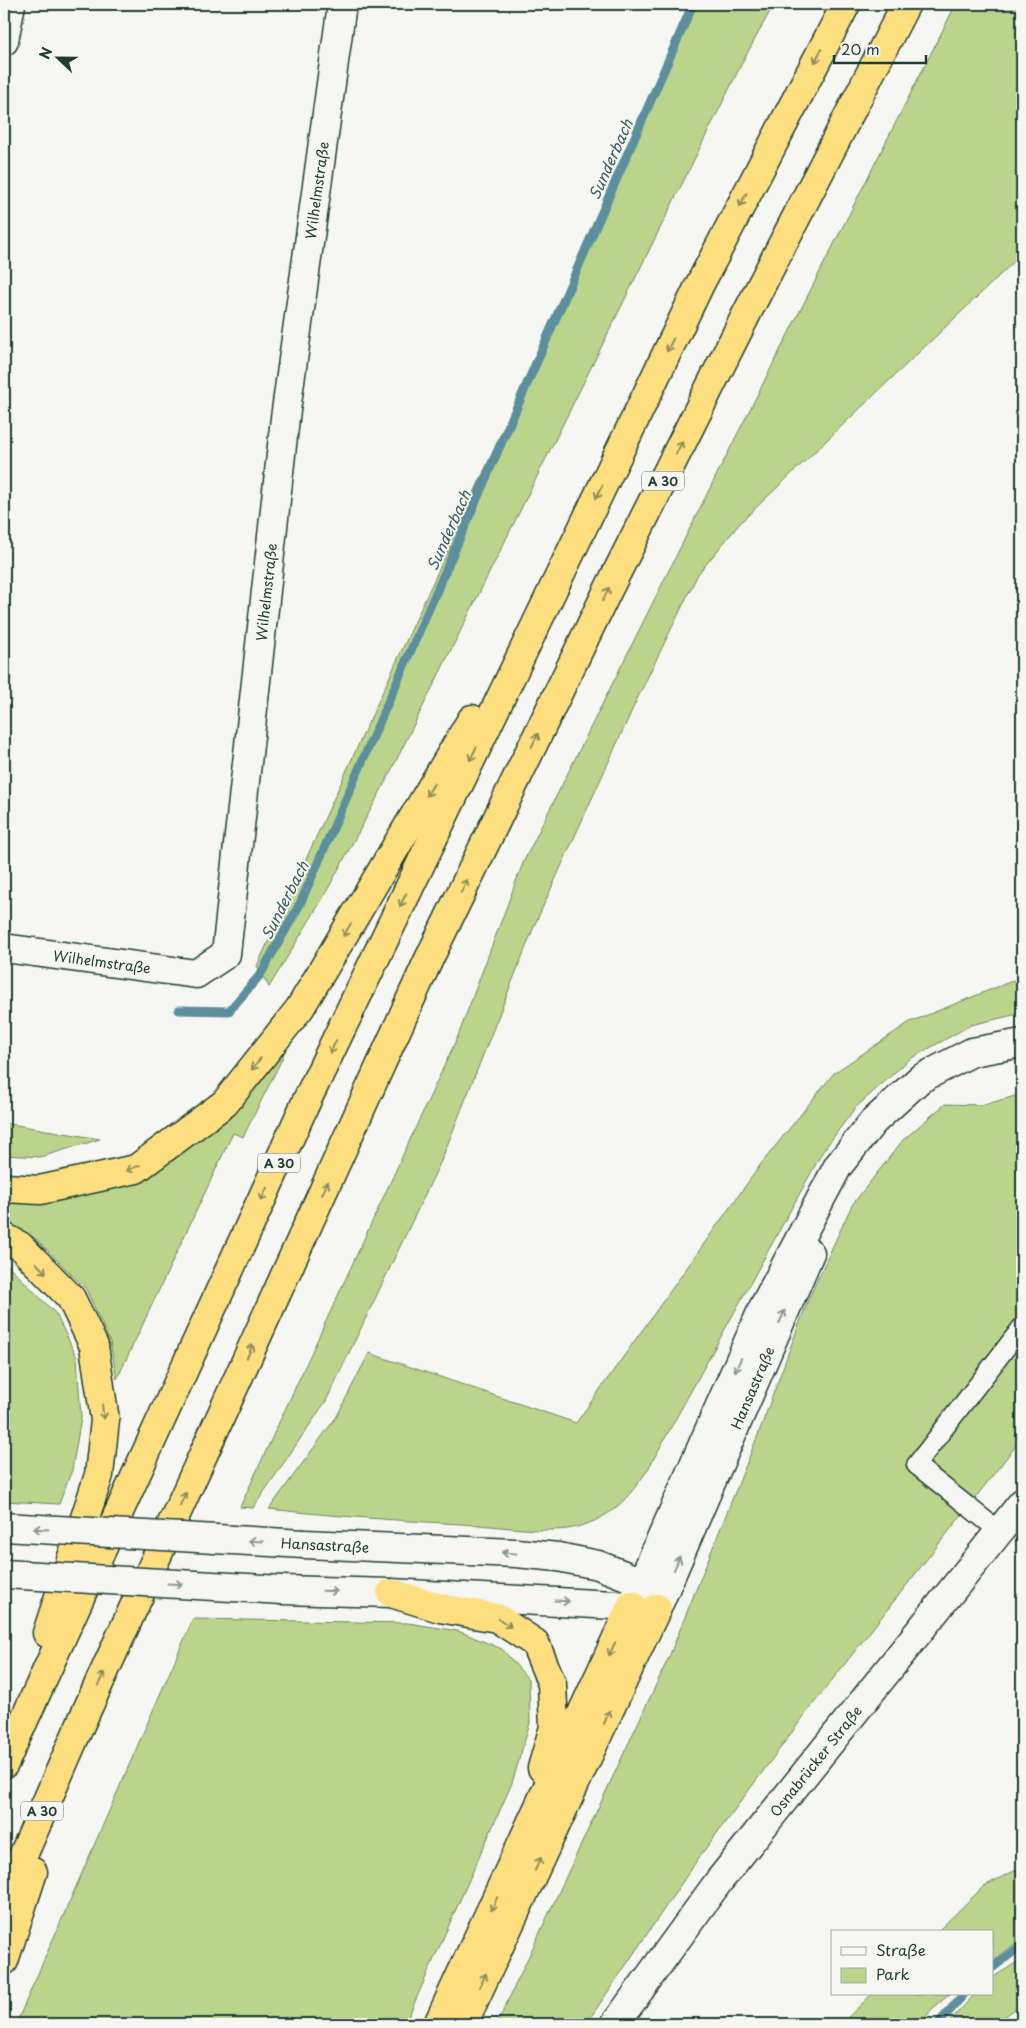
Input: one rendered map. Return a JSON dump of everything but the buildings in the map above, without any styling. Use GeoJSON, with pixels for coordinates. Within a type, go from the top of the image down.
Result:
{"type":"FeatureCollection","features":[{"type":"Feature","properties":{"kind":"highway","name":"A 30"},"geometry":{"type":"LineString","coordinates":[[4,1764],[308,1100],[562,568],[700,284],[846,4]]}},
{"type":"Feature","properties":{"kind":"highway","name":"A 30"},"geometry":{"type":"LineString","coordinates":[[4,1899],[81,1724],[436,944],[621,564],[748,311],[906,4]]}},
{"type":"Feature","properties":{"kind":"highway"},"geometry":{"type":"LineString","coordinates":[[4,1188],[40,1190],[136,1169],[225,1103],[300,1008],[562,568]]}},
{"type":"Feature","properties":{"kind":"highway"},"geometry":{"type":"LineString","coordinates":[[4,1237],[20,1246],[71,1298],[94,1346],[104,1420],[99,1475],[4,1764]]}},
{"type":"Feature","properties":{"kind":"highway"},"geometry":{"type":"LineString","coordinates":[[391,1593],[440,1608],[497,1618],[534,1643],[552,1684],[554,1727],[522,1844]]}},
{"type":"Feature","properties":{"kind":"highway"},"geometry":{"type":"LineString","coordinates":[[438,2024],[522,1844],[644,1598]]}},
{"type":"Feature","properties":{"kind":"highway"},"geometry":{"type":"LineString","coordinates":[[462,2024],[644,1598]]}},
{"type":"Feature","properties":{"kind":"highway"},"geometry":{"type":"LineString","coordinates":[[4,1961],[81,1724]]}},
{"type":"Feature","properties":{"kind":"main road"},"geometry":{"type":"LineString","coordinates":[[4,41],[11,4]]}},
{"type":"Feature","properties":{"kind":"main road","name":"Wilhelmstraße"},"geometry":{"type":"LineString","coordinates":[[4,948],[196,974],[226,954],[285,418],[342,4]]}},
{"type":"Feature","properties":{"kind":"main road","name":"Hansastraße"},"geometry":{"type":"LineString","coordinates":[[4,1527],[558,1556],[598,1565],[644,1598],[816,1240],[838,1166],[873,1122],[920,1079],[972,1052],[1022,1043]]}},
{"type":"Feature","properties":{"kind":"main road","name":"Osnabrücker Straße"},"geometry":{"type":"LineString","coordinates":[[618,2023],[719,1881],[1022,1502]]}},
{"type":"Feature","properties":{"kind":"main road"},"geometry":{"type":"LineString","coordinates":[[4,1574],[282,1590],[644,1598]]}},
{"type":"Feature","properties":{"kind":"lane"},"geometry":{"type":"LineString","coordinates":[[999,1531],[916,1465],[1022,1327]]}},
{"type":"Feature","properties":{"kind":"green space"},"geometry":{"type":"Polygon","coordinates":[[[689,4],[774,4],[743,61],[386,781],[323,898],[269,987],[257,966],[495,447],[689,4]]]}},
{"type":"Feature","properties":{"kind":"green space"},"geometry":{"type":"Polygon","coordinates":[[[956,4],[1022,4],[1022,254],[741,522],[698,574],[638,697],[535,924],[441,1161],[326,1401],[253,1508],[240,1507],[458,1036],[523,863],[710,488],[956,4]]]}},
{"type":"Feature","properties":{"kind":"green space"},"geometry":{"type":"Polygon","coordinates":[[[1022,977],[1022,1013],[971,1025],[910,1059],[855,1108],[823,1151],[647,1471],[626,1498],[610,1512],[590,1523],[577,1527],[542,1530],[348,1517],[269,1509],[337,1416],[369,1353],[576,1423],[761,1164],[834,1073],[910,1022],[1022,977]]]}},
{"type":"Feature","properties":{"kind":"green space"},"geometry":{"type":"Polygon","coordinates":[[[286,1045],[282,1059],[243,1137],[233,1133],[117,1379],[110,1342],[86,1289],[35,1238],[4,1221],[4,1201],[142,1180],[286,1045]]]}},
{"type":"Feature","properties":{"kind":"green space"},"geometry":{"type":"Polygon","coordinates":[[[1022,1094],[1022,1438],[807,1712],[700,1856],[586,2024],[497,2024],[669,1657],[758,1435],[808,1300],[852,1205],[903,1140],[945,1104],[983,1105],[1022,1094]]]}},
{"type":"Feature","properties":{"kind":"green space"},"geometry":{"type":"Polygon","coordinates":[[[4,1123],[100,1139],[41,1157],[4,1155],[4,1123]]]}},
{"type":"Feature","properties":{"kind":"green space"},"geometry":{"type":"Polygon","coordinates":[[[4,1263],[56,1314],[77,1358],[81,1418],[72,1470],[59,1504],[4,1501],[4,1263]]]}},
{"type":"Feature","properties":{"kind":"green space"},"geometry":{"type":"Polygon","coordinates":[[[193,1619],[408,1623],[458,1631],[502,1649],[529,1680],[530,1723],[512,1783],[405,2024],[16,2024],[193,1619]]]}},
{"type":"Feature","properties":{"kind":"green space"},"geometry":{"type":"Polygon","coordinates":[[[1022,1867],[1022,1938],[994,1960],[994,1930],[939,1930],[984,1886],[1022,1867]]]}},
{"type":"Feature","properties":{"kind":"green space"},"geometry":{"type":"Polygon","coordinates":[[[1022,1959],[1022,2004],[994,2024],[947,2024],[973,1996],[994,1996],[994,1977],[1022,1959]]]}},
{"type":"Feature","properties":{"kind":"green space"},"geometry":{"type":"Polygon","coordinates":[[[870,1996],[948,1996],[932,2009],[920,2024],[841,2024],[870,1996]]]}},
{"type":"Feature","properties":{"kind":"waterway","name":"Sunderbach"},"geometry":{"type":"LineString","coordinates":[[179,1010],[229,1011],[260,975],[300,904],[693,4]]}},
{"type":"Feature","properties":{"kind":"waterway"},"geometry":{"type":"LineString","coordinates":[[994,1966],[1022,1945]]}},
{"type":"Feature","properties":{"kind":"waterway"},"geometry":{"type":"LineString","coordinates":[[938,2024],[962,1996]]}}]}
